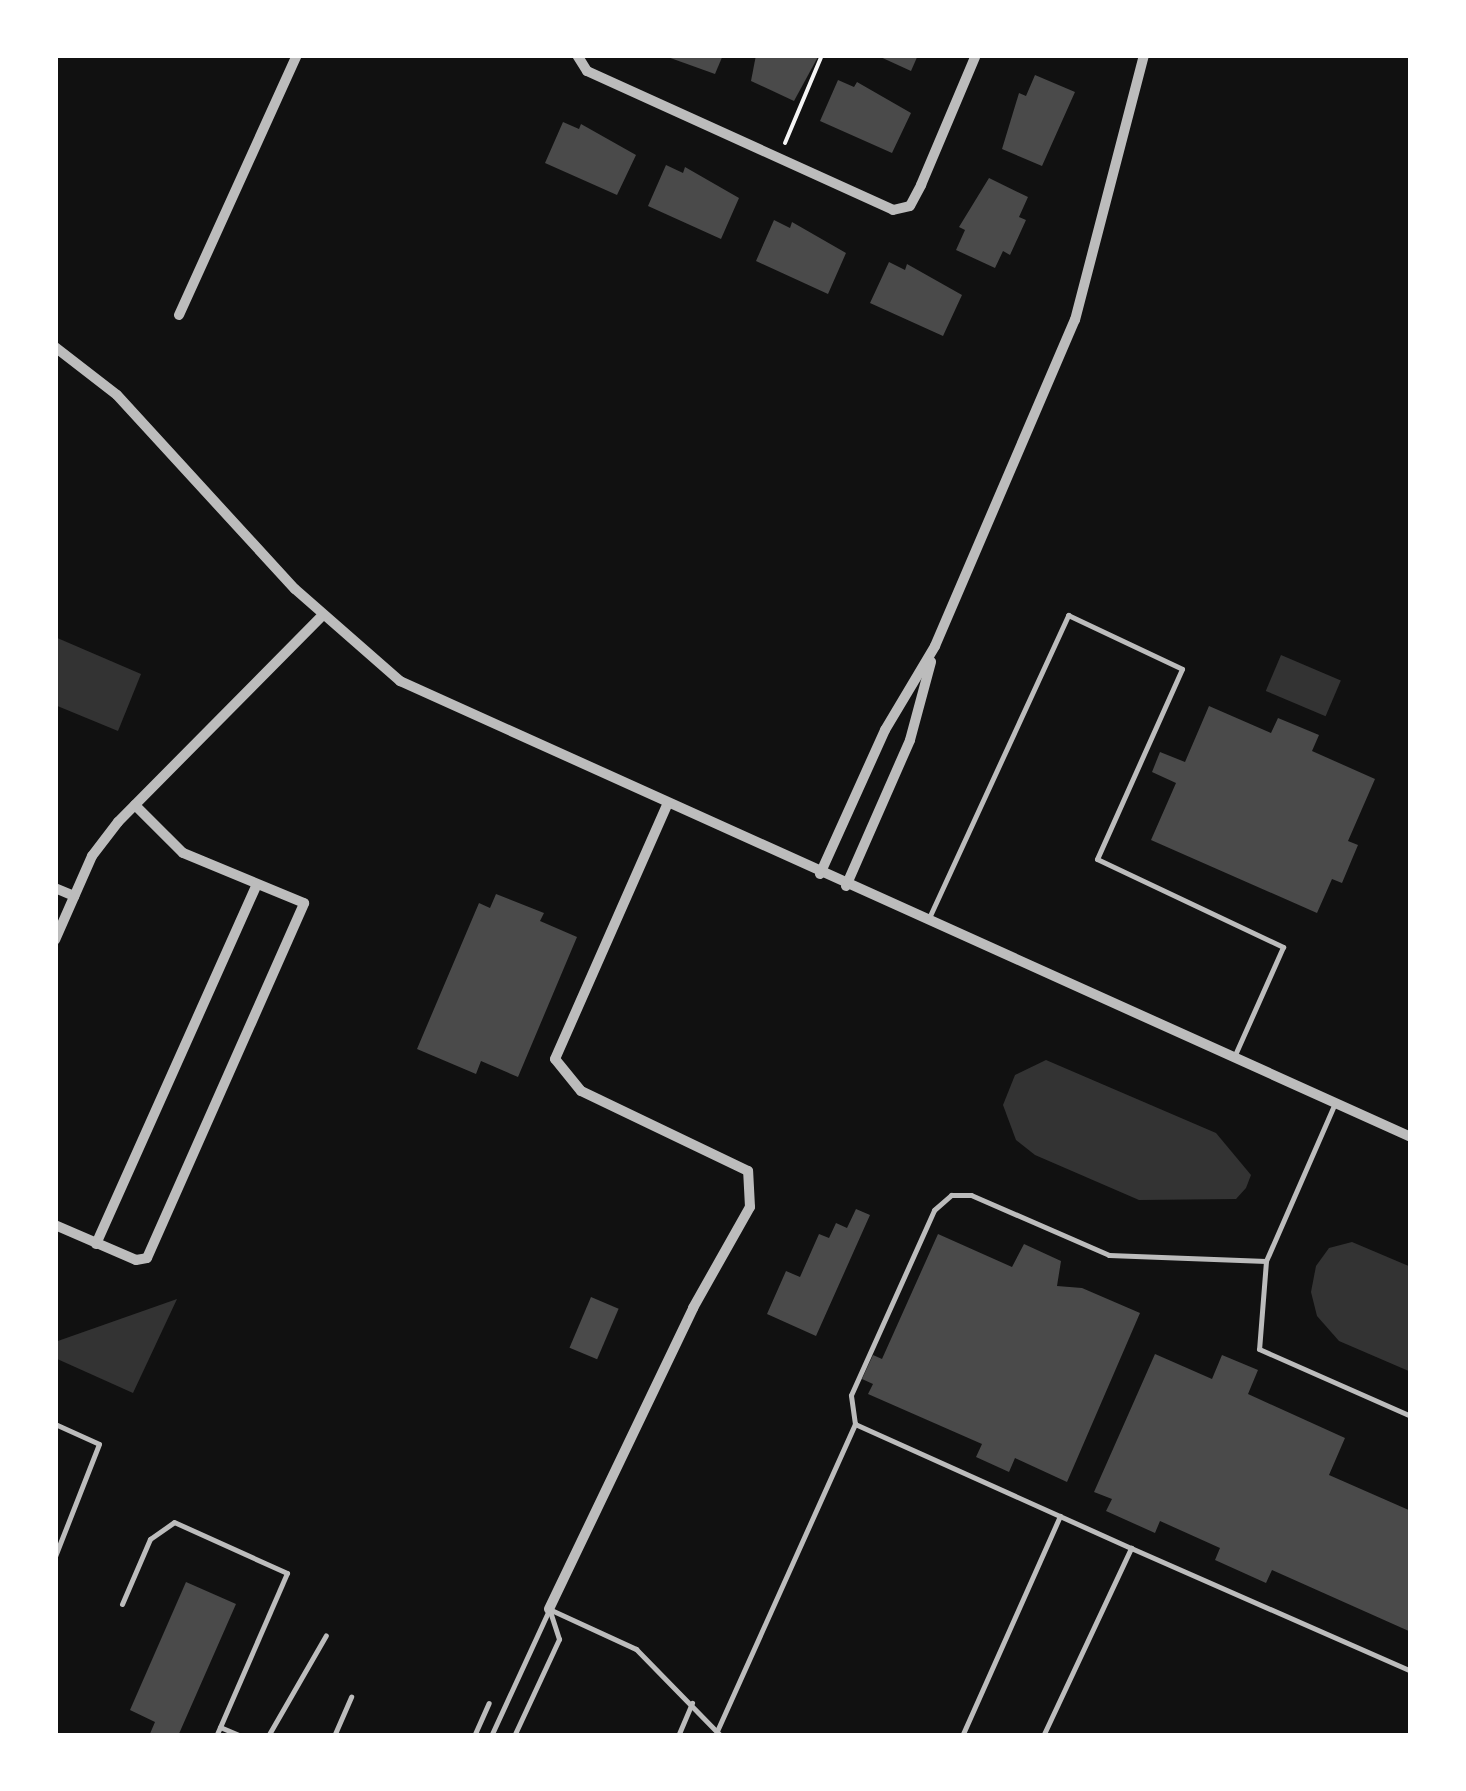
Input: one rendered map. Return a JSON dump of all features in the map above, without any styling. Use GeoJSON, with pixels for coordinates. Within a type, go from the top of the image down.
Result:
{"type":"FeatureCollection","features":[{"type":"Feature","properties":{"kind":"street"},"geometry":{"type":"LineString","coordinates":[[179,315],[298,55]]}},
{"type":"Feature","properties":{"kind":"street"},"geometry":{"type":"LineString","coordinates":[[576,55],[587,72],[893,210],[910,206],[976,55]]}},
{"type":"Feature","properties":{"kind":"street"},"geometry":{"type":"LineString","coordinates":[[846,886],[910,740],[936,646],[1075,320],[1144,55]]}},
{"type":"Feature","properties":{"kind":"street"},"geometry":{"type":"LineString","coordinates":[[55,348],[117,395],[322,616],[375,663],[426,696],[1411,1138]]}},
{"type":"Feature","properties":{"kind":"street"},"geometry":{"type":"LineString","coordinates":[[55,940],[92,856],[135,805],[322,616]]}},
{"type":"Feature","properties":{"kind":"street"},"geometry":{"type":"LineString","coordinates":[[820,874],[885,730],[936,646]]}},
{"type":"Feature","properties":{"kind":"street"},"geometry":{"type":"LineString","coordinates":[[55,1225],[136,1260],[147,1258],[159,1240],[304,903],[183,853],[135,805]]}},
{"type":"Feature","properties":{"kind":"street"},"geometry":{"type":"LineString","coordinates":[[549,1609],[693,1308],[750,1207],[748,1171],[581,1091],[555,1059],[667,805]]}},
{"type":"Feature","properties":{"kind":"street"},"geometry":{"type":"LineString","coordinates":[[96,1244],[257,884]]}},
{"type":"Feature","properties":{"kind":"street"},"geometry":{"type":"LineString","coordinates":[[55,888],[74,896]]}},
{"type":"Feature","properties":{"kind":"lane"},"geometry":{"type":"LineString","coordinates":[[926,922],[1068,615],[1182,669],[1097,858],[1283,947],[1234,1058]]}},
{"type":"Feature","properties":{"kind":"lane"},"geometry":{"type":"LineString","coordinates":[[1335,1104],[1266,1261],[1259,1349],[1411,1416]]}},
{"type":"Feature","properties":{"kind":"lane"},"geometry":{"type":"LineString","coordinates":[[549,1609],[636,1649],[719,1734],[856,1424],[851,1395],[934,1210],[951,1195],[971,1196],[1109,1255],[1266,1261]]}},
{"type":"Feature","properties":{"kind":"lane"},"geometry":{"type":"LineString","coordinates":[[55,1424],[99,1444],[55,1556]]}},
{"type":"Feature","properties":{"kind":"lane"},"geometry":{"type":"LineString","coordinates":[[856,1424],[1411,1671]]}},
{"type":"Feature","properties":{"kind":"lane"},"geometry":{"type":"LineString","coordinates":[[962,1736],[1060,1516]]}},
{"type":"Feature","properties":{"kind":"lane"},"geometry":{"type":"LineString","coordinates":[[122,1604],[150,1539],[174,1522],[287,1573],[216,1736]]}},
{"type":"Feature","properties":{"kind":"lane"},"geometry":{"type":"LineString","coordinates":[[1044,1736],[1132,1548]]}},
{"type":"Feature","properties":{"kind":"lane"},"geometry":{"type":"LineString","coordinates":[[491,1736],[549,1609]]}},
{"type":"Feature","properties":{"kind":"lane"},"geometry":{"type":"LineString","coordinates":[[514,1736],[559,1639],[549,1609]]}},
{"type":"Feature","properties":{"kind":"lane"},"geometry":{"type":"LineString","coordinates":[[268,1736],[326,1635]]}},
{"type":"Feature","properties":{"kind":"lane"},"geometry":{"type":"LineString","coordinates":[[334,1736],[351,1697]]}},
{"type":"Feature","properties":{"kind":"lane"},"geometry":{"type":"LineString","coordinates":[[474,1736],[489,1703]]}},
{"type":"Feature","properties":{"kind":"lane"},"geometry":{"type":"LineString","coordinates":[[678,1736],[692,1703]]}},
{"type":"Feature","properties":{"kind":"lane"},"geometry":{"type":"LineString","coordinates":[[220,1727],[241,1736]]}},
{"type":"Feature","properties":{"kind":"path"},"geometry":{"type":"LineString","coordinates":[[778,158],[822,55]]}},
{"type":"Feature","properties":{"kind":"shaded area"},"geometry":{"type":"Polygon","coordinates":[[[55,637],[141,674],[118,731],[55,705],[55,637]]]}},
{"type":"Feature","properties":{"kind":"shaded area"},"geometry":{"type":"Polygon","coordinates":[[[1281,655],[1341,680],[1326,716],[1266,691],[1281,655]]]}},
{"type":"Feature","properties":{"kind":"shaded area"},"geometry":{"type":"Polygon","coordinates":[[[1046,1060],[1216,1133],[1251,1175],[1246,1188],[1236,1199],[1139,1200],[1035,1155],[1016,1140],[1003,1105],[1015,1075],[1046,1060]]]}},
{"type":"Feature","properties":{"kind":"shaded area"},"geometry":{"type":"Polygon","coordinates":[[[1352,1242],[1411,1267],[1411,1372],[1339,1341],[1317,1316],[1311,1292],[1316,1266],[1329,1248],[1352,1242]]]}},
{"type":"Feature","properties":{"kind":"shaded area"},"geometry":{"type":"Polygon","coordinates":[[[177,1299],[133,1393],[55,1358],[55,1342],[177,1299]]]}},
{"type":"Feature","properties":{"kind":"building"},"geometry":{"type":"Polygon","coordinates":[[[662,55],[723,55],[715,74],[662,55]]]}},
{"type":"Feature","properties":{"kind":"building"},"geometry":{"type":"Polygon","coordinates":[[[756,55],[819,55],[794,101],[751,81],[756,55]]]}},
{"type":"Feature","properties":{"kind":"building"},"geometry":{"type":"Polygon","coordinates":[[[876,55],[918,55],[911,71],[876,55]]]}},
{"type":"Feature","properties":{"kind":"building"},"geometry":{"type":"Polygon","coordinates":[[[1035,75],[1075,92],[1042,166],[1002,149],[1019,93],[1026,96],[1035,75]]]}},
{"type":"Feature","properties":{"kind":"building"},"geometry":{"type":"Polygon","coordinates":[[[838,80],[854,87],[857,82],[911,113],[892,153],[820,121],[838,80]]]}},
{"type":"Feature","properties":{"kind":"building"},"geometry":{"type":"Polygon","coordinates":[[[563,122],[579,129],[581,124],[636,155],[617,195],[545,163],[563,122]]]}},
{"type":"Feature","properties":{"kind":"building"},"geometry":{"type":"Polygon","coordinates":[[[666,165],[683,173],[685,167],[739,198],[721,239],[648,206],[666,165]]]}},
{"type":"Feature","properties":{"kind":"building"},"geometry":{"type":"Polygon","coordinates":[[[989,178],[1028,197],[1019,217],[1026,220],[1010,255],[1003,251],[995,268],[956,250],[965,230],[959,227],[989,178]]]}},
{"type":"Feature","properties":{"kind":"building"},"geometry":{"type":"Polygon","coordinates":[[[774,220],[790,228],[792,222],[846,253],[828,294],[756,261],[774,220]]]}},
{"type":"Feature","properties":{"kind":"building"},"geometry":{"type":"Polygon","coordinates":[[[889,262],[905,270],[907,264],[962,295],[943,336],[870,303],[889,262]]]}},
{"type":"Feature","properties":{"kind":"building"},"geometry":{"type":"Polygon","coordinates":[[[1209,706],[1271,733],[1278,718],[1319,735],[1312,751],[1375,779],[1348,841],[1358,845],[1342,883],[1332,879],[1317,913],[1151,840],[1176,783],[1152,772],[1160,752],[1185,762],[1209,706]]]}},
{"type":"Feature","properties":{"kind":"building"},"geometry":{"type":"Polygon","coordinates":[[[496,894],[544,913],[540,921],[577,937],[518,1077],[481,1061],[476,1074],[417,1049],[479,903],[490,908],[496,894]]]}},
{"type":"Feature","properties":{"kind":"building"},"geometry":{"type":"Polygon","coordinates":[[[856,1209],[870,1215],[816,1336],[767,1314],[786,1271],[800,1277],[819,1234],[829,1238],[836,1223],[847,1228],[856,1209]]]}},
{"type":"Feature","properties":{"kind":"building"},"geometry":{"type":"Polygon","coordinates":[[[938,1234],[1012,1267],[1024,1244],[1061,1261],[1057,1286],[1082,1288],[1140,1313],[1067,1482],[1015,1458],[1009,1472],[976,1457],[982,1444],[868,1394],[873,1384],[862,1379],[873,1355],[882,1359],[938,1234]]]}},
{"type":"Feature","properties":{"kind":"building"},"geometry":{"type":"Polygon","coordinates":[[[591,1297],[619,1309],[597,1359],[570,1348],[591,1297]]]}},
{"type":"Feature","properties":{"kind":"building"},"geometry":{"type":"Polygon","coordinates":[[[1155,1354],[1212,1379],[1222,1355],[1258,1370],[1248,1394],[1345,1438],[1329,1475],[1411,1511],[1411,1632],[1272,1570],[1266,1583],[1215,1560],[1220,1548],[1160,1521],[1155,1533],[1106,1511],[1112,1499],[1094,1492],[1155,1354]]]}},
{"type":"Feature","properties":{"kind":"building"},"geometry":{"type":"Polygon","coordinates":[[[186,1582],[236,1604],[178,1736],[149,1736],[155,1722],[130,1710],[186,1582]]]}}]}
